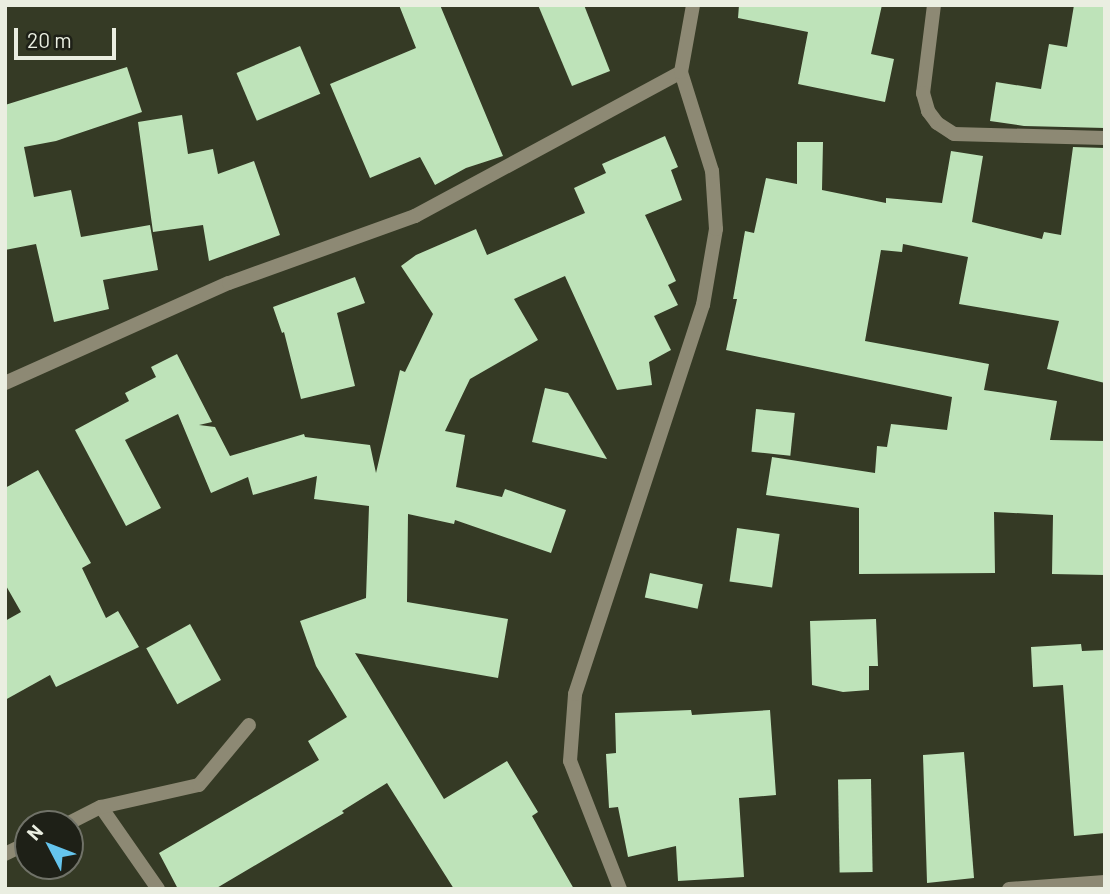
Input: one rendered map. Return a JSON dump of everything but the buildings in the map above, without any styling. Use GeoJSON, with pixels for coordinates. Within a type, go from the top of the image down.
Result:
{"type":"FeatureCollection","features":[{"type":"Feature","properties":{"kind":"street"},"geometry":{"type":"LineString","coordinates":[[620,889],[570,761],[575,694],[706,292],[716,229],[712,171],[681,72],[693,5]]}},
{"type":"Feature","properties":{"kind":"street"},"geometry":{"type":"LineString","coordinates":[[934,5],[923,93],[928,111],[937,123],[954,134],[1105,138]]}},
{"type":"Feature","properties":{"kind":"street"},"geometry":{"type":"LineString","coordinates":[[5,383],[229,283],[415,216],[681,72]]}},
{"type":"Feature","properties":{"kind":"street"},"geometry":{"type":"LineString","coordinates":[[84,816],[101,807],[199,785],[249,725]]}},
{"type":"Feature","properties":{"kind":"street"},"geometry":{"type":"LineString","coordinates":[[101,807],[158,889]]}},
{"type":"Feature","properties":{"kind":"street"},"geometry":{"type":"LineString","coordinates":[[1009,889],[1105,882]]}}]}
